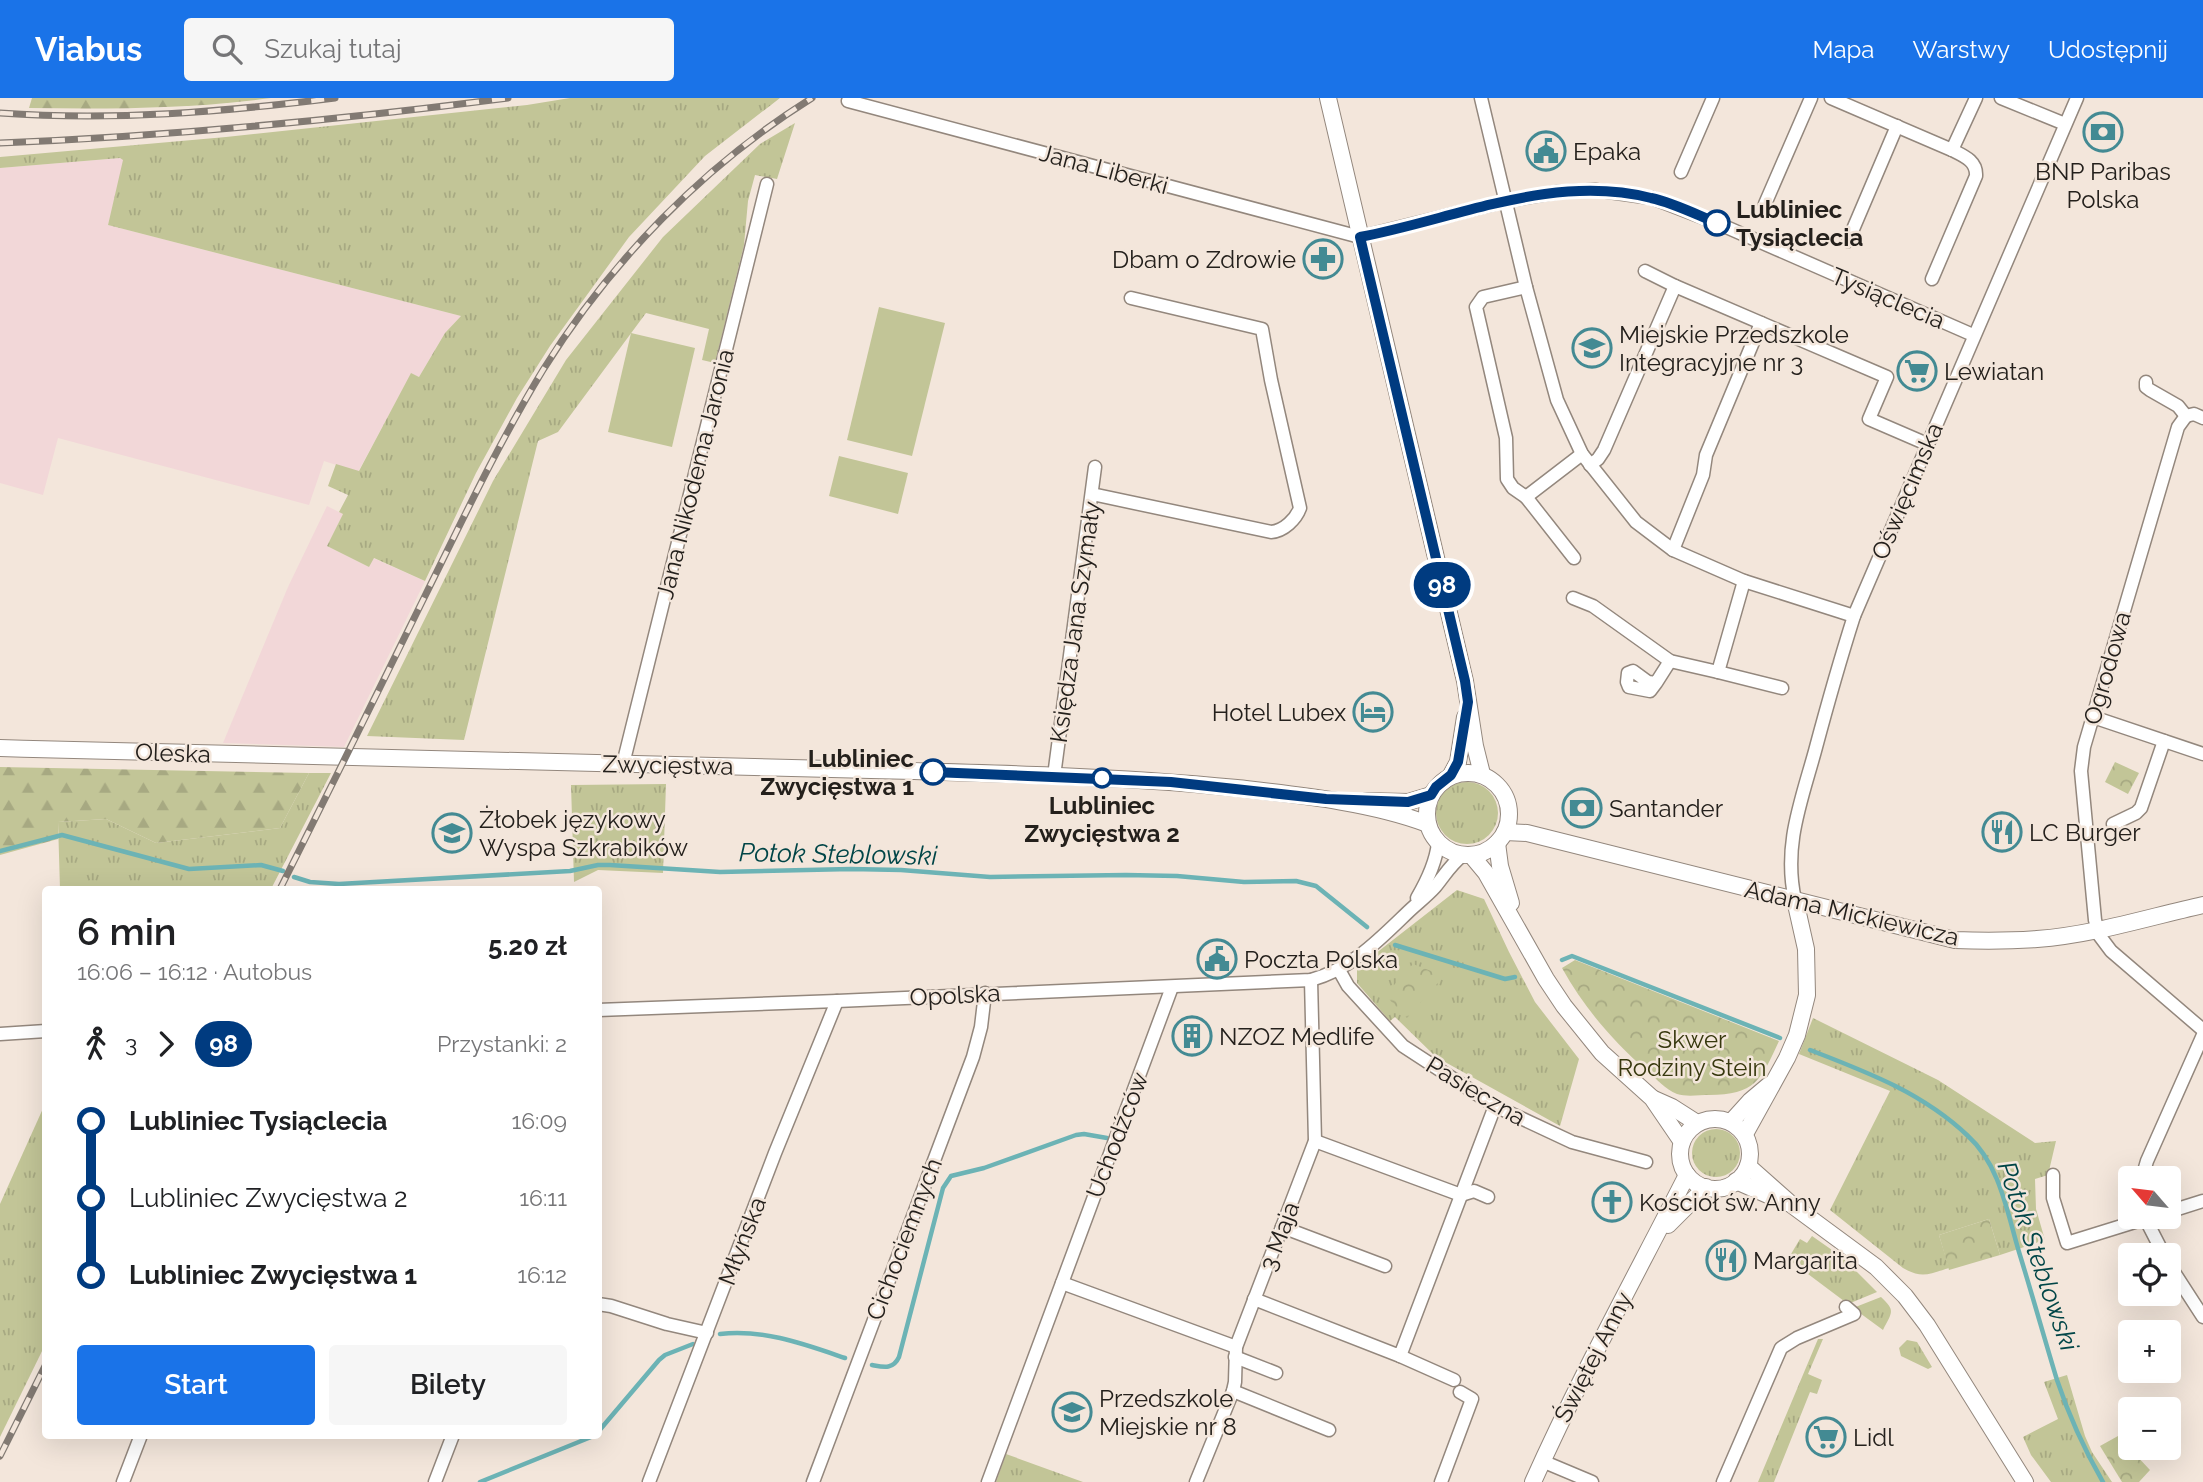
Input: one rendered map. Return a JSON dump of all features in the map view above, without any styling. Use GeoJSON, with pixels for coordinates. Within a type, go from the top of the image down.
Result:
{"type":"FeatureCollection","features":[{"type":"Feature","properties":{"kind":"street"},"geometry":{"type":"LineString","coordinates":[[1328,98],[1465,681],[1482,774]]}},
{"type":"Feature","properties":{"kind":"street"},"geometry":{"type":"LineString","coordinates":[[1481,98],[1557,400],[1586,459],[1636,522],[1673,550],[1744,581],[1854,615]]}},
{"type":"Feature","properties":{"kind":"street"},"geometry":{"type":"LineString","coordinates":[[1681,172],[1713,98]]}},
{"type":"Feature","properties":{"kind":"street"},"geometry":{"type":"LineString","coordinates":[[1765,204],[1811,98]]}},
{"type":"Feature","properties":{"kind":"street"},"geometry":{"type":"LineString","coordinates":[[1831,98],[1952,150],[1975,166],[1976,177],[1932,279]]}},
{"type":"Feature","properties":{"kind":"street"},"geometry":{"type":"LineString","coordinates":[[1952,150],[1976,98]]}},
{"type":"Feature","properties":{"kind":"street"},"geometry":{"type":"LineString","coordinates":[[2001,98],[2065,124]]}},
{"type":"Feature","properties":{"kind":"street","name":"Oświęcimska"},"geometry":{"type":"LineString","coordinates":[[1796,900],[1791,872],[1792,839],[1854,615],[2077,98]]}},
{"type":"Feature","properties":{"kind":"street","name":"Jana Liberki"},"geometry":{"type":"LineString","coordinates":[[848,102],[1360,237]]}},
{"type":"Feature","properties":{"kind":"street"},"geometry":{"type":"LineString","coordinates":[[1848,241],[1897,126]]}},
{"type":"Feature","properties":{"kind":"street","name":"Jana Nikodema Jaronia"},"geometry":{"type":"LineString","coordinates":[[622,764],[767,184]]}},
{"type":"Feature","properties":{"kind":"street","name":"Tysiąclecia"},"geometry":{"type":"LineString","coordinates":[[1360,237],[1506,201],[1558,192],[1595,190],[1652,198],[1717,223],[1973,335]]}},
{"type":"Feature","properties":{"kind":"street"},"geometry":{"type":"LineString","coordinates":[[1645,271],[1887,377],[1869,419],[1927,444]]}},
{"type":"Feature","properties":{"kind":"street"},"geometry":{"type":"LineString","coordinates":[[1526,497],[1586,459],[1598,459],[1675,286]]}},
{"type":"Feature","properties":{"kind":"street"},"geometry":{"type":"LineString","coordinates":[[1527,287],[1483,298],[1476,307],[1506,438],[1507,479],[1513,488],[1526,497],[1574,558]]}},
{"type":"Feature","properties":{"kind":"street"},"geometry":{"type":"LineString","coordinates":[[1092,494],[1271,532],[1281,530],[1298,514],[1300,508],[1262,330],[1131,298]]}},
{"type":"Feature","properties":{"kind":"street"},"geometry":{"type":"LineString","coordinates":[[1673,550],[1703,475],[1706,455],[1761,323]]}},
{"type":"Feature","properties":{"kind":"street"},"geometry":{"type":"LineString","coordinates":[[2146,382],[2150,390],[2178,406],[2186,415],[2194,414],[2203,418]]}},
{"type":"Feature","properties":{"kind":"street","name":"Ogrodowa"},"geometry":{"type":"LineString","coordinates":[[2097,929],[2081,771],[2084,747],[2178,427],[2186,415]]}},
{"type":"Feature","properties":{"kind":"street","name":"Księdza Jana Szymały"},"geometry":{"type":"LineString","coordinates":[[1054,776],[1095,467]]}},
{"type":"Feature","properties":{"kind":"street"},"geometry":{"type":"LineString","coordinates":[[1718,672],[1744,581]]}},
{"type":"Feature","properties":{"kind":"street"},"geometry":{"type":"LineString","coordinates":[[1573,598],[1593,606],[1670,661],[1782,688]]}},
{"type":"Feature","properties":{"kind":"street"},"geometry":{"type":"LineString","coordinates":[[1656,683],[1670,661]]}},
{"type":"Feature","properties":{"kind":"street"},"geometry":{"type":"LineString","coordinates":[[1468,702],[1458,762],[1451,775],[1436,787],[1431,795],[1426,809],[1428,824],[1438,843],[1454,853],[1467,855],[1486,873],[1546,979],[1582,1030],[1602,1053],[1652,1098],[1682,1142]]}},
{"type":"Feature","properties":{"kind":"street"},"geometry":{"type":"LineString","coordinates":[[2093,717],[2203,754]]}},
{"type":"Feature","properties":{"kind":"street"},"geometry":{"type":"LineString","coordinates":[[2113,824],[2141,808],[2164,741]]}},
{"type":"Feature","properties":{"kind":"street","name":"Oleska"},"geometry":{"type":"LineString","coordinates":[[0,748],[345,758]]}},
{"type":"Feature","properties":{"kind":"street","name":"Zwycięstwa"},"geometry":{"type":"LineString","coordinates":[[345,758],[1054,776],[1171,782],[1326,799],[1408,802],[1431,795]]}},
{"type":"Feature","properties":{"kind":"street"},"geometry":{"type":"LineString","coordinates":[[1451,775],[1466,772],[1482,774],[1501,788],[1506,798],[1509,810],[1501,838],[1500,866],[1522,935]]}},
{"type":"Feature","properties":{"kind":"street","name":"Zwycięstwa"},"geometry":{"type":"LineString","coordinates":[[1326,799],[1428,824]]}},
{"type":"Feature","properties":{"kind":"street","name":"Adama Mickiewicza"},"geometry":{"type":"LineString","coordinates":[[1501,838],[1527,833],[1955,940],[2038,939],[2097,929],[2203,905]]}},
{"type":"Feature","properties":{"kind":"street"},"geometry":{"type":"LineString","coordinates":[[1311,980],[1339,970],[1373,946],[1434,887],[1452,863],[1467,855],[1485,851],[1501,838]]}},
{"type":"Feature","properties":{"kind":"street"},"geometry":{"type":"LineString","coordinates":[[1409,912],[1431,870],[1438,843]]}},
{"type":"Feature","properties":{"kind":"street"},"geometry":{"type":"LineString","coordinates":[[1745,1134],[1797,1035],[1807,995],[1806,949],[1796,900]]}},
{"type":"Feature","properties":{"kind":"street"},"geometry":{"type":"LineString","coordinates":[[2097,929],[2105,945],[2203,1033],[2146,1166]]}},
{"type":"Feature","properties":{"kind":"street","name":"Pasieczna"},"geometry":{"type":"LineString","coordinates":[[1339,970],[1348,986],[1403,1046],[1495,1106],[1572,1142],[1646,1163]]}},
{"type":"Feature","properties":{"kind":"street","name":"Opolska"},"geometry":{"type":"LineString","coordinates":[[602,1010],[1311,980]]}},
{"type":"Feature","properties":{"kind":"street","name":"3 Maja"},"geometry":{"type":"LineString","coordinates":[[1196,1482],[1233,1391],[1236,1352],[1254,1299],[1315,1141],[1311,980]]}},
{"type":"Feature","properties":{"kind":"street","name":"Uchodźców"},"geometry":{"type":"LineString","coordinates":[[988,1482],[1172,987]]}},
{"type":"Feature","properties":{"kind":"street","name":"Cichociemnych"},"geometry":{"type":"LineString","coordinates":[[813,1482],[973,1057],[981,1027],[985,993]]}},
{"type":"Feature","properties":{"kind":"street","name":"Młyńska"},"geometry":{"type":"LineString","coordinates":[[649,1482],[775,1153],[837,1001]]}},
{"type":"Feature","properties":{"kind":"street"},"geometry":{"type":"LineString","coordinates":[[0,1034],[42,1031]]}},
{"type":"Feature","properties":{"kind":"street"},"geometry":{"type":"LineString","coordinates":[[1731,1122],[1750,1101],[1773,1082]]}},
{"type":"Feature","properties":{"kind":"street"},"geometry":{"type":"LineString","coordinates":[[1652,1098],[1697,1123]]}},
{"type":"Feature","properties":{"kind":"street"},"geometry":{"type":"LineString","coordinates":[[1400,1356],[1495,1106]]}},
{"type":"Feature","properties":{"kind":"street"},"geometry":{"type":"LineString","coordinates":[[1714,1118],[1731,1122],[1745,1134],[1749,1144],[1748,1166],[1736,1181],[1727,1186],[1706,1187],[1688,1175],[1682,1164],[1682,1142],[1688,1131],[1697,1123],[1714,1118]]}},
{"type":"Feature","properties":{"kind":"street"},"geometry":{"type":"LineString","coordinates":[[1315,1141],[1461,1195],[1474,1191],[1488,1197]]}},
{"type":"Feature","properties":{"kind":"street"},"geometry":{"type":"LineString","coordinates":[[1748,1166],[1793,1205],[1876,1268],[1910,1303],[1927,1325],[2025,1482]]}},
{"type":"Feature","properties":{"kind":"street","name":"Świętej Anny"},"geometry":{"type":"LineString","coordinates":[[1533,1482],[1587,1367],[1688,1175]]}},
{"type":"Feature","properties":{"kind":"street"},"geometry":{"type":"LineString","coordinates":[[2053,1175],[2053,1198],[2067,1243],[2118,1227]]}},
{"type":"Feature","properties":{"kind":"street"},"geometry":{"type":"LineString","coordinates":[[1736,1181],[1793,1205]]}},
{"type":"Feature","properties":{"kind":"street","name":"Świętej Anny"},"geometry":{"type":"LineString","coordinates":[[1658,1234],[1706,1187]]}},
{"type":"Feature","properties":{"kind":"street"},"geometry":{"type":"LineString","coordinates":[[2181,1208],[2203,1201]]}},
{"type":"Feature","properties":{"kind":"street"},"geometry":{"type":"LineString","coordinates":[[1282,1227],[1385,1266]]}},
{"type":"Feature","properties":{"kind":"street"},"geometry":{"type":"LineString","coordinates":[[1062,1283],[1236,1352],[1276,1373]]}},
{"type":"Feature","properties":{"kind":"street"},"geometry":{"type":"LineString","coordinates":[[2181,1283],[2203,1317]]}},
{"type":"Feature","properties":{"kind":"street"},"geometry":{"type":"LineString","coordinates":[[1254,1299],[1454,1380]]}},
{"type":"Feature","properties":{"kind":"street"},"geometry":{"type":"LineString","coordinates":[[602,1305],[707,1334]]}},
{"type":"Feature","properties":{"kind":"street"},"geometry":{"type":"LineString","coordinates":[[1723,1482],[1781,1348],[1797,1338],[1854,1314],[1846,1307]]}},
{"type":"Feature","properties":{"kind":"street"},"geometry":{"type":"LineString","coordinates":[[1233,1391],[1329,1430]]}},
{"type":"Feature","properties":{"kind":"street"},"geometry":{"type":"LineString","coordinates":[[1441,1482],[1472,1399],[1460,1392]]}},
{"type":"Feature","properties":{"kind":"street"},"geometry":{"type":"LineString","coordinates":[[123,1482],[139,1439]]}},
{"type":"Feature","properties":{"kind":"street"},"geometry":{"type":"LineString","coordinates":[[435,1482],[451,1439]]}},
{"type":"Feature","properties":{"kind":"street"},"geometry":{"type":"LineString","coordinates":[[1542,1461],[1591,1482]]}},
{"type":"Feature","properties":{"kind":"shaded area"},"geometry":{"type":"Polygon","coordinates":[[[120,158],[124,160],[108,225],[461,316],[445,333],[419,377],[411,374],[358,472],[324,461],[309,505],[58,438],[43,495],[0,483],[0,168],[120,158]]]}},
{"type":"Feature","properties":{"kind":"shaded area"},"geometry":{"type":"Polygon","coordinates":[[[327,506],[343,514],[327,546],[369,567],[373,558],[425,581],[344,747],[223,743],[288,587],[327,506]]]}},
{"type":"Feature","properties":{"kind":"green space"},"geometry":{"type":"Polygon","coordinates":[[[32,98],[271,98],[180,106],[29,108],[32,98]]]}},
{"type":"Feature","properties":{"kind":"green space"},"geometry":{"type":"Polygon","coordinates":[[[570,98],[780,98],[705,156],[629,237],[550,346],[517,398],[476,473],[425,581],[374,558],[369,567],[327,546],[343,514],[339,512],[348,495],[328,486],[336,464],[359,471],[411,373],[419,377],[445,333],[461,316],[108,225],[123,160],[120,158],[0,168],[0,157],[226,137],[527,105],[570,98]]]}},
{"type":"Feature","properties":{"kind":"green space"},"geometry":{"type":"Polygon","coordinates":[[[795,123],[777,179],[755,175],[748,201],[744,245],[715,363],[702,360],[709,329],[646,313],[558,432],[538,441],[464,740],[367,736],[493,481],[566,360],[663,237],[760,144],[795,123]]]}},
{"type":"Feature","properties":{"kind":"green space"},"geometry":{"type":"Polygon","coordinates":[[[879,307],[945,323],[912,456],[847,440],[879,307]]]}},
{"type":"Feature","properties":{"kind":"green space"},"geometry":{"type":"Polygon","coordinates":[[[631,333],[695,348],[672,447],[608,432],[631,333]]]}},
{"type":"Feature","properties":{"kind":"green space"},"geometry":{"type":"Polygon","coordinates":[[[839,456],[908,473],[898,514],[829,496],[839,456]]]}},
{"type":"Feature","properties":{"kind":"green space"},"geometry":{"type":"Polygon","coordinates":[[[2115,762],[2139,773],[2128,794],[2105,782],[2115,762]]]}},
{"type":"Feature","properties":{"kind":"green space"},"geometry":{"type":"Polygon","coordinates":[[[0,767],[309,773],[280,828],[156,843],[106,819],[58,822],[58,839],[0,855],[0,767]]]}},
{"type":"Feature","properties":{"kind":"green space"},"geometry":{"type":"Polygon","coordinates":[[[309,773],[331,773],[273,886],[60,886],[58,822],[106,819],[156,843],[280,828],[309,773]]]}},
{"type":"Feature","properties":{"kind":"green space"},"geometry":{"type":"Polygon","coordinates":[[[1461,782],[1473,782],[1489,791],[1496,801],[1496,825],[1489,835],[1473,844],[1461,844],[1450,839],[1441,830],[1436,819],[1436,807],[1441,796],[1450,787],[1461,782]]]}},
{"type":"Feature","properties":{"kind":"green space"},"geometry":{"type":"Polygon","coordinates":[[[666,784],[663,873],[598,870],[574,882],[571,785],[666,784]]]}},
{"type":"Feature","properties":{"kind":"green space"},"geometry":{"type":"Polygon","coordinates":[[[1457,890],[1484,899],[1535,1002],[1579,1059],[1560,1126],[1436,1057],[1395,1017],[1390,1021],[1357,983],[1357,968],[1457,890]]]}},
{"type":"Feature","properties":{"kind":"green space","name":"Skwer Rodziny Stein"},"geometry":{"type":"Polygon","coordinates":[[[1575,960],[1779,1041],[1761,1075],[1747,1088],[1724,1094],[1677,1094],[1665,1087],[1634,1059],[1590,1010],[1562,968],[1575,960]]]}},
{"type":"Feature","properties":{"kind":"green space"},"geometry":{"type":"Polygon","coordinates":[[[1413,964],[1444,976],[1407,1018],[1385,995],[1413,964]]]}},
{"type":"Feature","properties":{"kind":"green space"},"geometry":{"type":"Polygon","coordinates":[[[1813,1018],[1938,1080],[2035,1143],[2056,1141],[2048,1175],[2035,1179],[2036,1209],[2045,1240],[2000,1255],[1989,1219],[1939,1235],[1949,1268],[1921,1274],[1903,1268],[1830,1210],[1890,1091],[1799,1054],[1813,1018]]]}},
{"type":"Feature","properties":{"kind":"green space"},"geometry":{"type":"Polygon","coordinates":[[[42,1111],[42,1351],[0,1437],[0,1204],[42,1111]]]}},
{"type":"Feature","properties":{"kind":"green space"},"geometry":{"type":"Polygon","coordinates":[[[1716,1129],[1733,1136],[1740,1153],[1733,1170],[1716,1177],[1699,1170],[1692,1153],[1699,1136],[1716,1129]]]}},
{"type":"Feature","properties":{"kind":"green space"},"geometry":{"type":"Polygon","coordinates":[[[1989,1219],[2000,1255],[1949,1270],[1939,1235],[1989,1219]]]}},
{"type":"Feature","properties":{"kind":"green space"},"geometry":{"type":"Polygon","coordinates":[[[1812,1236],[1842,1257],[1877,1292],[1848,1304],[1788,1259],[1800,1239],[1807,1243],[1812,1236]]]}},
{"type":"Feature","properties":{"kind":"green space"},"geometry":{"type":"Polygon","coordinates":[[[1881,1297],[1891,1309],[1883,1330],[1853,1308],[1881,1297]]]}},
{"type":"Feature","properties":{"kind":"green space"},"geometry":{"type":"Polygon","coordinates":[[[1818,1339],[1823,1339],[1808,1374],[1822,1380],[1817,1394],[1810,1392],[1774,1482],[1758,1482],[1818,1339]]]}},
{"type":"Feature","properties":{"kind":"green space"},"geometry":{"type":"Polygon","coordinates":[[[1907,1340],[1917,1342],[1932,1367],[1928,1369],[1901,1356],[1899,1348],[1907,1340]]]}},
{"type":"Feature","properties":{"kind":"green space"},"geometry":{"type":"Polygon","coordinates":[[[2067,1375],[2085,1436],[2112,1482],[2051,1482],[2031,1455],[2023,1437],[2058,1419],[2044,1382],[2067,1375]]]}},
{"type":"Feature","properties":{"kind":"green space"},"geometry":{"type":"Polygon","coordinates":[[[2118,1436],[2118,1460],[2141,1460],[2150,1470],[2139,1482],[2122,1482],[2100,1446],[2118,1436]]]}},
{"type":"Feature","properties":{"kind":"green space"},"geometry":{"type":"Polygon","coordinates":[[[1006,1454],[1083,1482],[996,1482],[1006,1454]]]}},
{"type":"Feature","properties":{"kind":"waterway","name":"Potok Steblowski"},"geometry":{"type":"LineString","coordinates":[[0,851],[62,835],[189,869],[261,865],[283,871]]}},
{"type":"Feature","properties":{"kind":"waterway","name":"Potok Steblowski"},"geometry":{"type":"LineString","coordinates":[[294,877],[310,882],[339,884],[570,871],[610,865],[720,872],[851,869],[990,877],[1126,875],[1244,882],[1296,881],[1316,886],[1367,927]]}},
{"type":"Feature","properties":{"kind":"waterway","name":"Potok Steblowski"},"geometry":{"type":"LineString","coordinates":[[1395,945],[1505,979],[1515,977]]}},
{"type":"Feature","properties":{"kind":"waterway","name":"Potok Steblowski"},"geometry":{"type":"LineString","coordinates":[[1562,960],[1572,956],[1780,1038]]}},
{"type":"Feature","properties":{"kind":"waterway","name":"Potok Steblowski"},"geometry":{"type":"LineString","coordinates":[[1810,1050],[1894,1085],[1913,1096],[1951,1121],[1968,1136],[1988,1161],[2006,1205],[2057,1380],[2077,1432],[2103,1482]]}},
{"type":"Feature","properties":{"kind":"waterway"},"geometry":{"type":"LineString","coordinates":[[872,1365],[891,1366],[899,1357],[943,1188],[951,1176],[984,1168],[1076,1135],[1107,1138]]}},
{"type":"Feature","properties":{"kind":"waterway"},"geometry":{"type":"LineString","coordinates":[[720,1334],[768,1336],[845,1358]]}},
{"type":"Feature","properties":{"kind":"waterway"},"geometry":{"type":"LineString","coordinates":[[602,1427],[659,1360],[693,1344]]}},
{"type":"Feature","properties":{"kind":"waterway"},"geometry":{"type":"LineString","coordinates":[[480,1482],[586,1439]]}},
{"type":"Feature","properties":{"kind":"railway"},"geometry":{"type":"LineString","coordinates":[[0,113],[84,116],[168,114],[335,98]]}},
{"type":"Feature","properties":{"kind":"railway"},"geometry":{"type":"LineString","coordinates":[[0,143],[254,126],[508,98]]}},
{"type":"Feature","properties":{"kind":"railway"},"geometry":{"type":"LineString","coordinates":[[281,886],[495,455],[526,398],[569,330],[629,254],[697,185],[733,154],[812,98]]}},
{"type":"Feature","properties":{"kind":"railway"},"geometry":{"type":"LineString","coordinates":[[0,1456],[42,1372]]}},
{"type":"Feature","properties":{"kind":"bus line","name":"98"},"geometry":{"type":"LineString","coordinates":[[933,772],[1171,782],[1326,799],[1408,802],[1431,795],[1443,780],[1451,775],[1458,762],[1468,702],[1360,237],[1506,201],[1558,192],[1595,190],[1652,198],[1717,223]]}},
{"type":"Feature","properties":{"kind":"place","name":"BNP Paribas Polska"},"geometry":{"type":"Point","coordinates":[2103,132]}},
{"type":"Feature","properties":{"kind":"place","name":"Epaka"},"geometry":{"type":"Point","coordinates":[1546,151]}},
{"type":"Feature","properties":{"kind":"place","name":"Lubliniec Tysiąclecia"},"geometry":{"type":"Point","coordinates":[1717,223]}},
{"type":"Feature","properties":{"kind":"place","name":"Dbam o Zdrowie"},"geometry":{"type":"Point","coordinates":[1323,259]}},
{"type":"Feature","properties":{"kind":"place","name":"Miejskie Przedszkole Integracyjne nr 3"},"geometry":{"type":"Point","coordinates":[1592,348]}},
{"type":"Feature","properties":{"kind":"place","name":"Lewiatan"},"geometry":{"type":"Point","coordinates":[1917,371]}},
{"type":"Feature","properties":{"kind":"place","name":"Hotel Lubex"},"geometry":{"type":"Point","coordinates":[1373,712]}},
{"type":"Feature","properties":{"kind":"place","name":"Lubliniec Zwycięstwa 1"},"geometry":{"type":"Point","coordinates":[933,772]}},
{"type":"Feature","properties":{"kind":"place","name":"Lubliniec Zwycięstwa 2"},"geometry":{"type":"Point","coordinates":[1102,778]}},
{"type":"Feature","properties":{"kind":"place","name":"Santander"},"geometry":{"type":"Point","coordinates":[1582,808]}},
{"type":"Feature","properties":{"kind":"place","name":"LC Burger"},"geometry":{"type":"Point","coordinates":[2002,832]}},
{"type":"Feature","properties":{"kind":"place","name":"Żłobek językowy Wyspa Szkrabików"},"geometry":{"type":"Point","coordinates":[452,833]}},
{"type":"Feature","properties":{"kind":"place","name":"Poczta Polska"},"geometry":{"type":"Point","coordinates":[1217,959]}},
{"type":"Feature","properties":{"kind":"place","name":"NZOZ Medlife"},"geometry":{"type":"Point","coordinates":[1192,1036]}},
{"type":"Feature","properties":{"kind":"place","name":"Kościół św. Anny"},"geometry":{"type":"Point","coordinates":[1612,1202]}},
{"type":"Feature","properties":{"kind":"place","name":"Margarita"},"geometry":{"type":"Point","coordinates":[1726,1260]}},
{"type":"Feature","properties":{"kind":"place","name":"Przedszkole Miejskie nr 8"},"geometry":{"type":"Point","coordinates":[1072,1412]}},
{"type":"Feature","properties":{"kind":"place","name":"Lidl"},"geometry":{"type":"Point","coordinates":[1826,1437]}}]}
